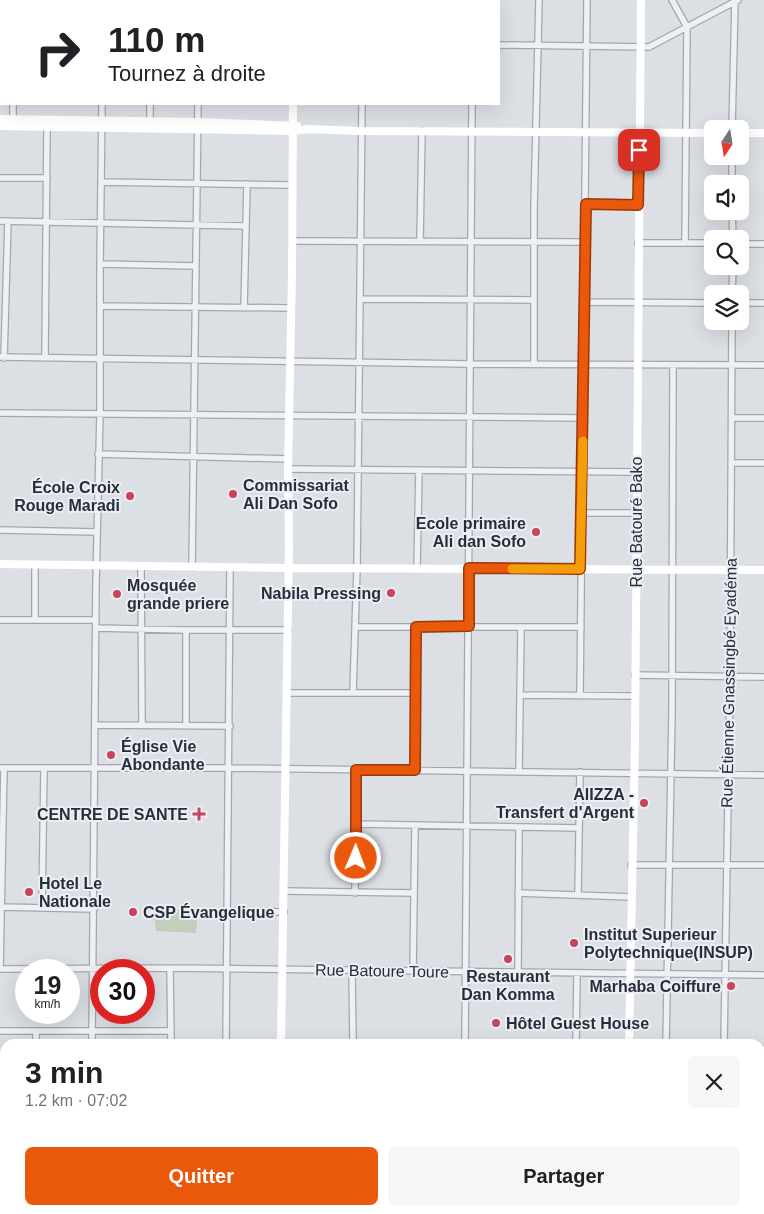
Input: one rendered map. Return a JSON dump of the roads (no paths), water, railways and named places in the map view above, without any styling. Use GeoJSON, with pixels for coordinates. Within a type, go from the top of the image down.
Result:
{"type":"FeatureCollection","features":[{"type":"Feature","properties":{"kind":"street"},"geometry":{"type":"LineString","coordinates":[[534,364],[534,242],[539,0]]}},
{"type":"Feature","properties":{"kind":"street"},"geometry":{"type":"LineString","coordinates":[[580,696],[587,0]]}},
{"type":"Feature","properties":{"kind":"street","name":"Rue Batouré Bako"},"geometry":{"type":"LineString","coordinates":[[629,1039],[635,696],[641,0]]}},
{"type":"Feature","properties":{"kind":"street"},"geometry":{"type":"LineString","coordinates":[[672,0],[687,27],[685,243]]}},
{"type":"Feature","properties":{"kind":"street"},"geometry":{"type":"LineString","coordinates":[[500,45],[653,46],[736,0]]}},
{"type":"Feature","properties":{"kind":"street"},"geometry":{"type":"LineString","coordinates":[[732,120],[736,0]]}},
{"type":"Feature","properties":{"kind":"street"},"geometry":{"type":"LineString","coordinates":[[13,105],[13,123]]}},
{"type":"Feature","properties":{"kind":"street"},"geometry":{"type":"LineString","coordinates":[[92,959],[96,768],[102,105]]}},
{"type":"Feature","properties":{"kind":"street"},"geometry":{"type":"LineString","coordinates":[[150,105],[150,125]]}},
{"type":"Feature","properties":{"kind":"street"},"geometry":{"type":"LineString","coordinates":[[192,567],[198,105]]}},
{"type":"Feature","properties":{"kind":"street"},"geometry":{"type":"LineString","coordinates":[[281,1039],[285,891],[293,105]]}},
{"type":"Feature","properties":{"kind":"street"},"geometry":{"type":"LineString","coordinates":[[354,692],[359,470],[362,105]]}},
{"type":"Feature","properties":{"kind":"street"},"geometry":{"type":"LineString","coordinates":[[465,1039],[472,105]]}},
{"type":"Feature","properties":{"kind":"street"},"geometry":{"type":"LineString","coordinates":[[0,119],[13,123],[47,127],[102,124]]}},
{"type":"Feature","properties":{"kind":"street"},"geometry":{"type":"LineString","coordinates":[[0,126],[13,123],[361,131],[704,133]]}},
{"type":"Feature","properties":{"kind":"street"},"geometry":{"type":"LineString","coordinates":[[45,358],[47,127]]}},
{"type":"Feature","properties":{"kind":"street"},"geometry":{"type":"LineString","coordinates":[[420,241],[422,131]]}},
{"type":"Feature","properties":{"kind":"street"},"geometry":{"type":"LineString","coordinates":[[749,133],[764,133]]}},
{"type":"Feature","properties":{"kind":"street"},"geometry":{"type":"LineString","coordinates":[[0,178],[47,178]]}},
{"type":"Feature","properties":{"kind":"street"},"geometry":{"type":"LineString","coordinates":[[101,182],[292,185]]}},
{"type":"Feature","properties":{"kind":"street"},"geometry":{"type":"LineString","coordinates":[[244,308],[247,184]]}},
{"type":"Feature","properties":{"kind":"street"},"geometry":{"type":"LineString","coordinates":[[586,204],[638,205]]}},
{"type":"Feature","properties":{"kind":"street"},"geometry":{"type":"LineString","coordinates":[[0,221],[246,226]]}},
{"type":"Feature","properties":{"kind":"street"},"geometry":{"type":"LineString","coordinates":[[8,221],[2,358],[470,364],[764,365]]}},
{"type":"Feature","properties":{"kind":"street"},"geometry":{"type":"LineString","coordinates":[[292,241],[584,242]]}},
{"type":"Feature","properties":{"kind":"street"},"geometry":{"type":"LineString","coordinates":[[638,243],[704,243]]}},
{"type":"Feature","properties":{"kind":"street"},"geometry":{"type":"LineString","coordinates":[[749,244],[764,244]]}},
{"type":"Feature","properties":{"kind":"street"},"geometry":{"type":"LineString","coordinates":[[100,264],[196,266]]}},
{"type":"Feature","properties":{"kind":"street"},"geometry":{"type":"LineString","coordinates":[[360,299],[534,300]]}},
{"type":"Feature","properties":{"kind":"street"},"geometry":{"type":"LineString","coordinates":[[584,302],[704,302]]}},
{"type":"Feature","properties":{"kind":"street"},"geometry":{"type":"LineString","coordinates":[[749,303],[764,303]]}},
{"type":"Feature","properties":{"kind":"street"},"geometry":{"type":"LineString","coordinates":[[100,306],[291,308]]}},
{"type":"Feature","properties":{"kind":"street","name":"Rue Étienne Gnassingbé Eyadéma"},"geometry":{"type":"LineString","coordinates":[[724,1039],[730,677],[732,330]]}},
{"type":"Feature","properties":{"kind":"street"},"geometry":{"type":"LineString","coordinates":[[666,1039],[672,676],[673,365]]}},
{"type":"Feature","properties":{"kind":"street"},"geometry":{"type":"LineString","coordinates":[[0,413],[583,418]]}},
{"type":"Feature","properties":{"kind":"street"},"geometry":{"type":"LineString","coordinates":[[732,418],[764,418]]}},
{"type":"Feature","properties":{"kind":"street"},"geometry":{"type":"LineString","coordinates":[[98,454],[288,459]]}},
{"type":"Feature","properties":{"kind":"street"},"geometry":{"type":"LineString","coordinates":[[732,463],[764,463]]}},
{"type":"Feature","properties":{"kind":"street"},"geometry":{"type":"LineString","coordinates":[[288,470],[636,472]]}},
{"type":"Feature","properties":{"kind":"street"},"geometry":{"type":"LineString","coordinates":[[417,568],[420,471]]}},
{"type":"Feature","properties":{"kind":"street"},"geometry":{"type":"LineString","coordinates":[[582,513],[636,512]]}},
{"type":"Feature","properties":{"kind":"street"},"geometry":{"type":"LineString","coordinates":[[0,530],[97,532]]}},
{"type":"Feature","properties":{"kind":"street"},"geometry":{"type":"LineString","coordinates":[[0,564],[289,568],[764,570]]}},
{"type":"Feature","properties":{"kind":"street"},"geometry":{"type":"LineString","coordinates":[[35,565],[35,620]]}},
{"type":"Feature","properties":{"kind":"street"},"geometry":{"type":"LineString","coordinates":[[141,566],[142,725]]}},
{"type":"Feature","properties":{"kind":"street"},"geometry":{"type":"LineString","coordinates":[[226,1039],[230,567]]}},
{"type":"Feature","properties":{"kind":"street"},"geometry":{"type":"LineString","coordinates":[[0,620],[96,620]]}},
{"type":"Feature","properties":{"kind":"street"},"geometry":{"type":"LineString","coordinates":[[356,627],[581,627]]}},
{"type":"Feature","properties":{"kind":"street"},"geometry":{"type":"LineString","coordinates":[[415,770],[416,627]]}},
{"type":"Feature","properties":{"kind":"street"},"geometry":{"type":"LineString","coordinates":[[519,772],[521,627]]}},
{"type":"Feature","properties":{"kind":"street"},"geometry":{"type":"LineString","coordinates":[[96,628],[288,630]]}},
{"type":"Feature","properties":{"kind":"street"},"geometry":{"type":"LineString","coordinates":[[186,630],[186,726]]}},
{"type":"Feature","properties":{"kind":"street"},"geometry":{"type":"LineString","coordinates":[[635,675],[764,677]]}},
{"type":"Feature","properties":{"kind":"street"},"geometry":{"type":"LineString","coordinates":[[287,693],[416,693]]}},
{"type":"Feature","properties":{"kind":"street"},"geometry":{"type":"LineString","coordinates":[[521,695],[635,696]]}},
{"type":"Feature","properties":{"kind":"street"},"geometry":{"type":"LineString","coordinates":[[95,725],[230,726]]}},
{"type":"Feature","properties":{"kind":"street"},"geometry":{"type":"LineString","coordinates":[[0,969],[2,768],[228,768],[764,775]]}},
{"type":"Feature","properties":{"kind":"street"},"geometry":{"type":"LineString","coordinates":[[42,908],[44,769]]}},
{"type":"Feature","properties":{"kind":"street"},"geometry":{"type":"LineString","coordinates":[[355,893],[356,770]]}},
{"type":"Feature","properties":{"kind":"street"},"geometry":{"type":"LineString","coordinates":[[578,895],[580,772]]}},
{"type":"Feature","properties":{"kind":"street"},"geometry":{"type":"LineString","coordinates":[[357,824],[579,828]]}},
{"type":"Feature","properties":{"kind":"street"},"geometry":{"type":"LineString","coordinates":[[414,971],[415,825]]}},
{"type":"Feature","properties":{"kind":"street"},"geometry":{"type":"LineString","coordinates":[[518,972],[519,828]]}},
{"type":"Feature","properties":{"kind":"street"},"geometry":{"type":"LineString","coordinates":[[631,865],[764,865]]}},
{"type":"Feature","properties":{"kind":"street"},"geometry":{"type":"LineString","coordinates":[[285,891],[414,893]]}},
{"type":"Feature","properties":{"kind":"street"},"geometry":{"type":"LineString","coordinates":[[518,893],[631,897]]}},
{"type":"Feature","properties":{"kind":"street"},"geometry":{"type":"LineString","coordinates":[[1,906],[94,909]]}},
{"type":"Feature","properties":{"kind":"street"},"geometry":{"type":"LineString","coordinates":[[227,911],[284,912]]}},
{"type":"Feature","properties":{"kind":"street","name":"Rue Batoure Toure"},"geometry":{"type":"LineString","coordinates":[[155,968],[764,976]]}},
{"type":"Feature","properties":{"kind":"street"},"geometry":{"type":"LineString","coordinates":[[170,968],[171,1039]]}},
{"type":"Feature","properties":{"kind":"street","name":"Rue Batoure Toure"},"geometry":{"type":"LineString","coordinates":[[0,969],[90,969]]}},
{"type":"Feature","properties":{"kind":"street"},"geometry":{"type":"LineString","coordinates":[[352,970],[353,1039]]}},
{"type":"Feature","properties":{"kind":"street"},"geometry":{"type":"LineString","coordinates":[[576,1039],[577,973]]}},
{"type":"Feature","properties":{"kind":"street"},"geometry":{"type":"LineString","coordinates":[[92,1024],[92,1039]]}},
{"type":"Feature","properties":{"kind":"street"},"geometry":{"type":"LineString","coordinates":[[0,1031],[171,1031]]}},
{"type":"Feature","properties":{"kind":"street"},"geometry":{"type":"LineString","coordinates":[[36,1031],[36,1039]]}},
{"type":"Feature","properties":{"kind":"place","name":"Commissariat Ali Dan Sofo"},"geometry":{"type":"Point","coordinates":[233,494]}},
{"type":"Feature","properties":{"kind":"place","name":"École Croix Rouge Maradi"},"geometry":{"type":"Point","coordinates":[130,496]}},
{"type":"Feature","properties":{"kind":"place","name":"Ecole primaire Ali dan Sofo"},"geometry":{"type":"Point","coordinates":[536,532]}},
{"type":"Feature","properties":{"kind":"place","name":"Nabila Pressing"},"geometry":{"type":"Point","coordinates":[391,593]}},
{"type":"Feature","properties":{"kind":"place","name":"Mosquée grande priere"},"geometry":{"type":"Point","coordinates":[117,594]}},
{"type":"Feature","properties":{"kind":"place","name":"Église Vie Abondante"},"geometry":{"type":"Point","coordinates":[111,755]}},
{"type":"Feature","properties":{"kind":"place","name":"AlIZZA - Transfert d'Argent"},"geometry":{"type":"Point","coordinates":[644,803]}},
{"type":"Feature","properties":{"kind":"place","name":"CENTRE DE SANTE"},"geometry":{"type":"Point","coordinates":[199,814]}},
{"type":"Feature","properties":{"kind":"place","name":"Hotel Le Nationale"},"geometry":{"type":"Point","coordinates":[29,892]}},
{"type":"Feature","properties":{"kind":"place","name":"CSP Évangelique"},"geometry":{"type":"Point","coordinates":[133,912]}},
{"type":"Feature","properties":{"kind":"place","name":"Institut Superieur Polytechnique(INSUP)"},"geometry":{"type":"Point","coordinates":[574,943]}},
{"type":"Feature","properties":{"kind":"place","name":"Restaurant Dan Komma"},"geometry":{"type":"Point","coordinates":[508,959]}},
{"type":"Feature","properties":{"kind":"place","name":"Marhaba Coiffure"},"geometry":{"type":"Point","coordinates":[731,986]}},
{"type":"Feature","properties":{"kind":"place","name":"Hôtel Guest House"},"geometry":{"type":"Point","coordinates":[496,1023]}}]}
